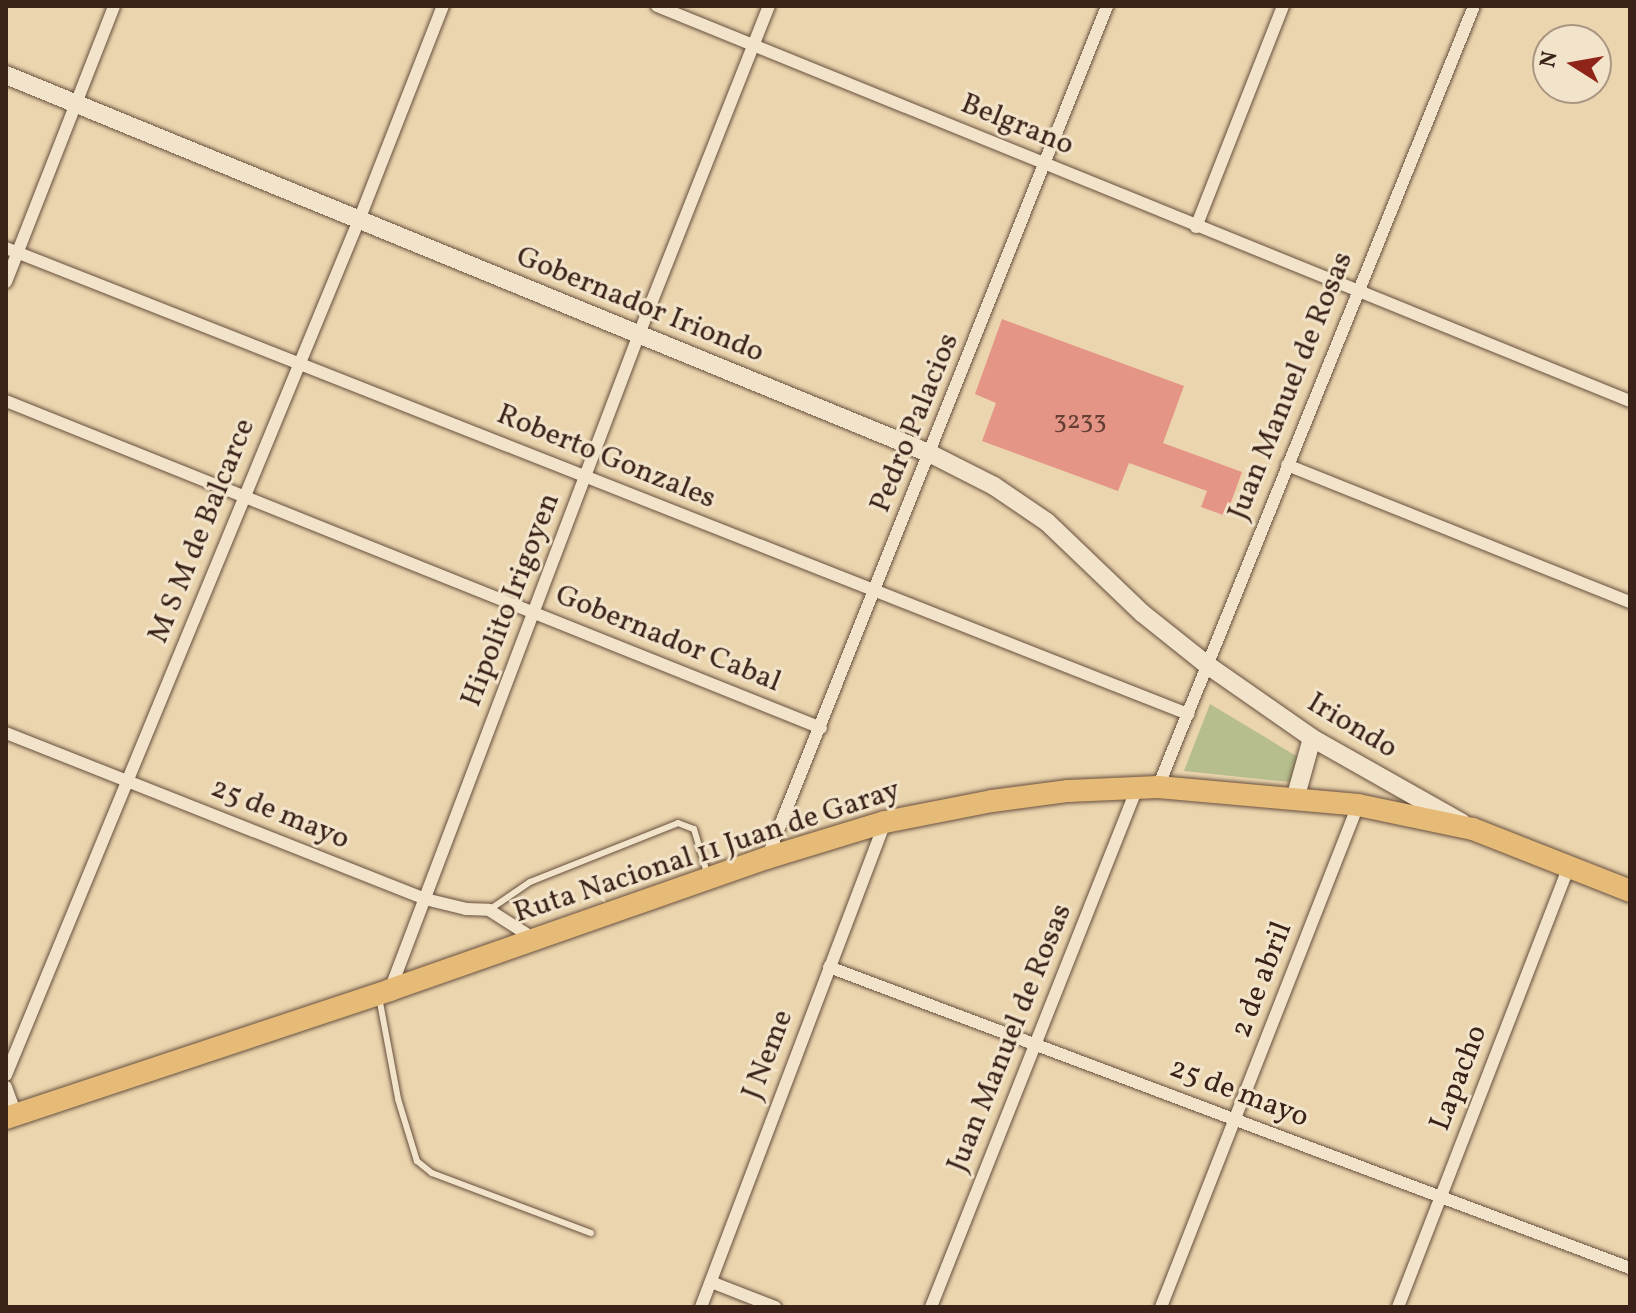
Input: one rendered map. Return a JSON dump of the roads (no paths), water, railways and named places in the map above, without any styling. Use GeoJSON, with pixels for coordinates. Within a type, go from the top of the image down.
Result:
{"type":"FeatureCollection","features":[{"type":"Feature","properties":{"kind":"highway","name":"Ruta Nacional 11 Juan de Garay"},"geometry":{"type":"LineString","coordinates":[[11,1116],[384,992],[767,858],[885,822],[992,801],[1148,788],[1358,805],[1473,829],[1630,891]]}},
{"type":"Feature","properties":{"kind":"main road","name":"Gobernador Iriondo"},"geometry":{"type":"LineString","coordinates":[[6,75],[931,454],[1023,503],[1142,613],[1206,664]]}},
{"type":"Feature","properties":{"kind":"main road","name":"Iriondo"},"geometry":{"type":"LineString","coordinates":[[1206,664],[1312,738],[1473,829]]}},
{"type":"Feature","properties":{"kind":"main road"},"geometry":{"type":"LineString","coordinates":[[1295,799],[1312,738]]}},
{"type":"Feature","properties":{"kind":"street"},"geometry":{"type":"LineString","coordinates":[[6,282],[12,251],[114,6]]}},
{"type":"Feature","properties":{"kind":"street","name":"M S M de Balcarce"},"geometry":{"type":"LineString","coordinates":[[6,1075],[359,220],[443,6]]}},
{"type":"Feature","properties":{"kind":"street","name":"Belgrano"},"geometry":{"type":"LineString","coordinates":[[657,6],[1630,401]]}},
{"type":"Feature","properties":{"kind":"street","name":"Hipolito Irigoyen"},"geometry":{"type":"LineString","coordinates":[[384,992],[425,899],[639,334],[769,6]]}},
{"type":"Feature","properties":{"kind":"street","name":"Pedro Palacios"},"geometry":{"type":"LineString","coordinates":[[767,858],[931,454],[1107,6]]}},
{"type":"Feature","properties":{"kind":"street"},"geometry":{"type":"LineString","coordinates":[[1196,227],[1283,6]]}},
{"type":"Feature","properties":{"kind":"street","name":"Juan Manuel de Rosas"},"geometry":{"type":"LineString","coordinates":[[931,1307],[1036,1044],[1148,788],[1188,714],[1470,7]]}},
{"type":"Feature","properties":{"kind":"street","name":"Roberto Gonzales"},"geometry":{"type":"LineString","coordinates":[[12,251],[1188,714]]}},
{"type":"Feature","properties":{"kind":"street","name":"Gobernador Cabal"},"geometry":{"type":"LineString","coordinates":[[6,401],[821,728]]}},
{"type":"Feature","properties":{"kind":"street"},"geometry":{"type":"LineString","coordinates":[[1287,465],[1630,602]]}},
{"type":"Feature","properties":{"kind":"street","name":"25 de mayo"},"geometry":{"type":"LineString","coordinates":[[6,733],[425,899],[466,909],[489,910],[533,938]]}},
{"type":"Feature","properties":{"kind":"street","name":"2 de abril"},"geometry":{"type":"LineString","coordinates":[[1161,1307],[1358,805]]}},
{"type":"Feature","properties":{"kind":"street","name":"J Neme"},"geometry":{"type":"LineString","coordinates":[[701,1307],[885,822]]}},
{"type":"Feature","properties":{"kind":"street","name":"Lapacho"},"geometry":{"type":"LineString","coordinates":[[1398,1307],[1569,867]]}},
{"type":"Feature","properties":{"kind":"street","name":"25 de mayo"},"geometry":{"type":"LineString","coordinates":[[829,967],[1630,1268]]}},
{"type":"Feature","properties":{"kind":"street"},"geometry":{"type":"LineString","coordinates":[[6,1087],[11,1116]]}},
{"type":"Feature","properties":{"kind":"street"},"geometry":{"type":"LineString","coordinates":[[711,1282],[775,1307]]}},
{"type":"Feature","properties":{"kind":"lane"},"geometry":{"type":"LineString","coordinates":[[489,910],[530,882],[678,823],[694,829],[708,878]]}},
{"type":"Feature","properties":{"kind":"lane"},"geometry":{"type":"LineString","coordinates":[[384,992],[398,1099],[417,1161],[432,1173],[591,1233]]}}]}
